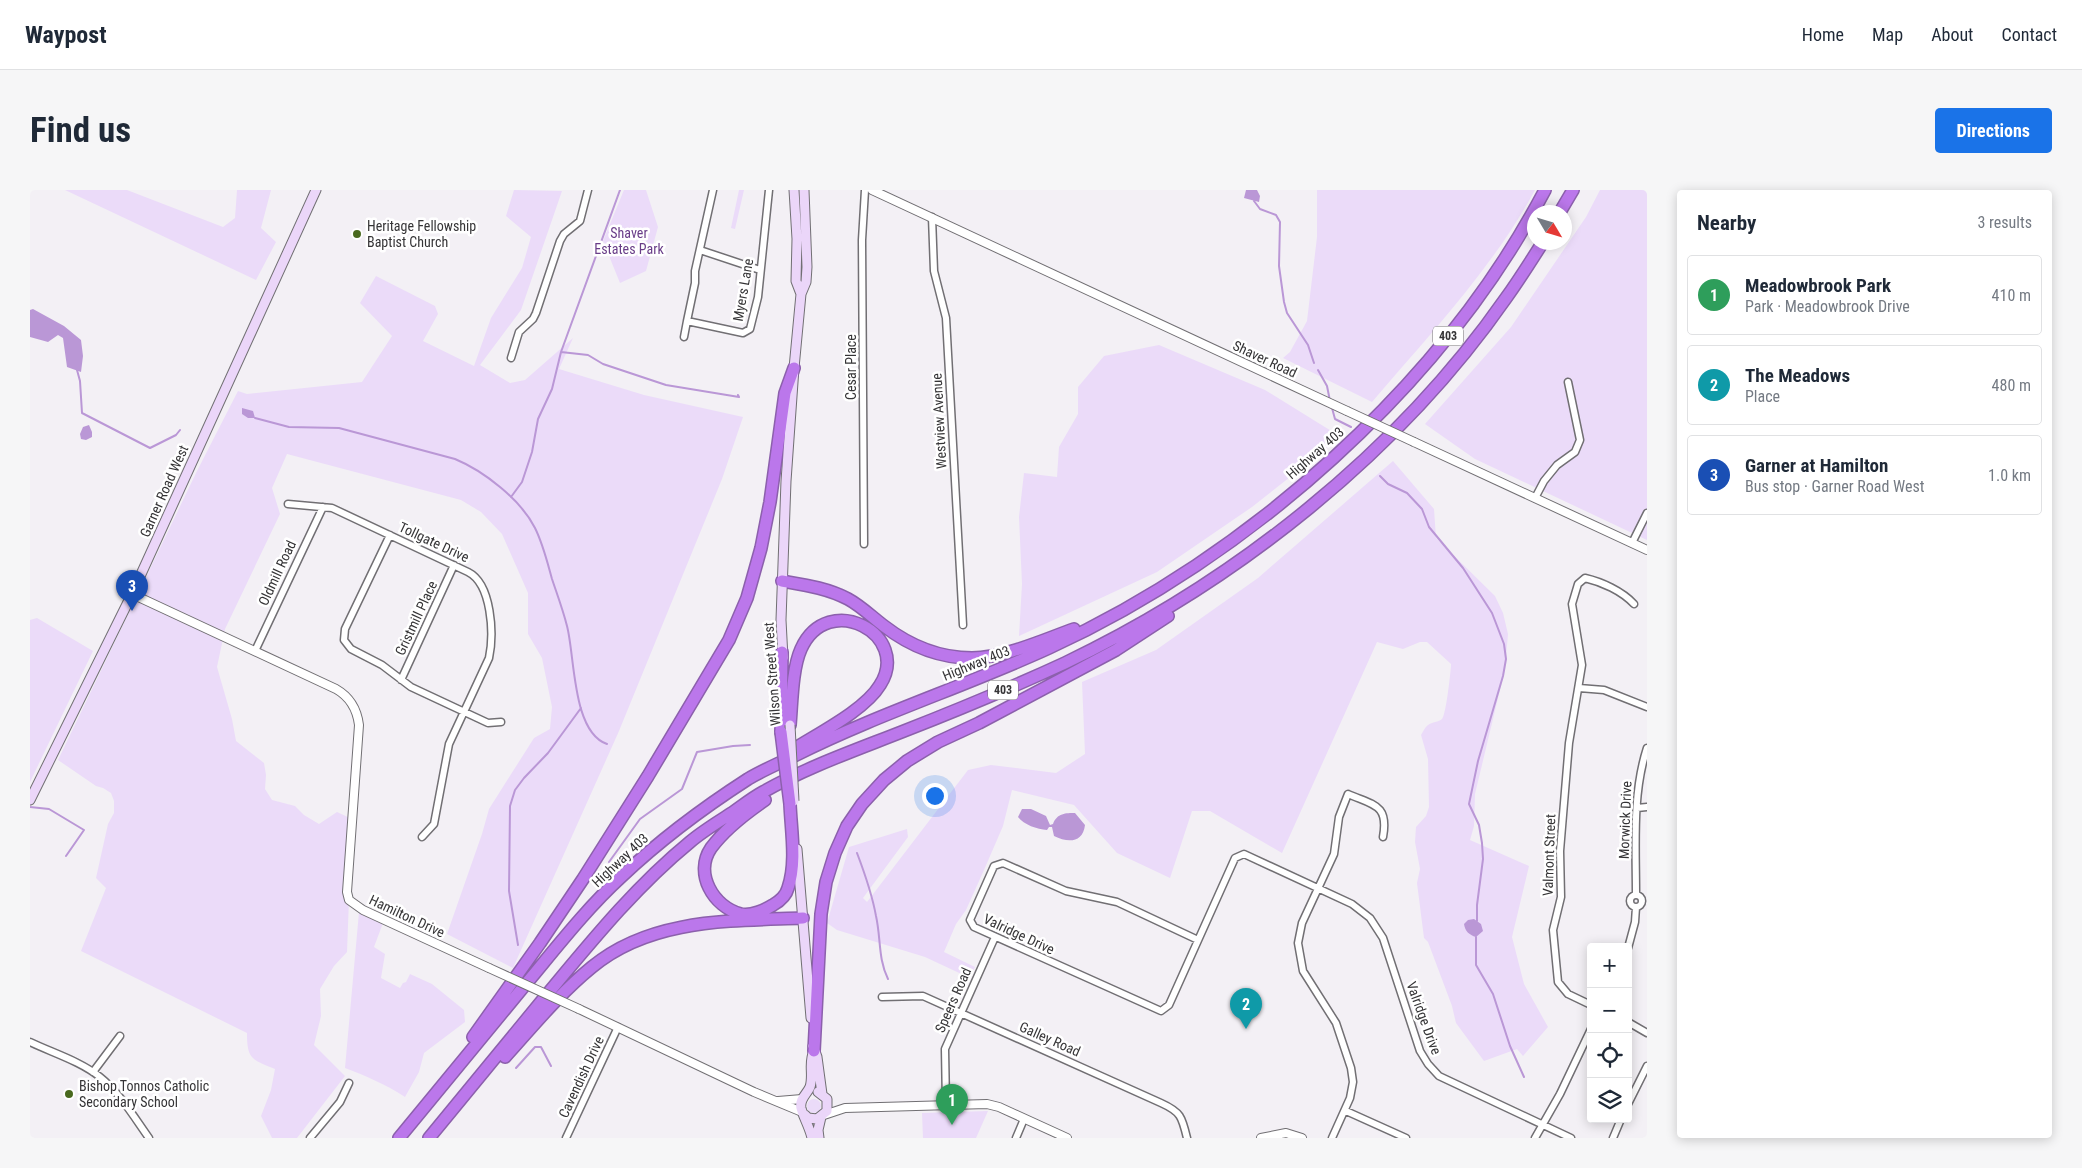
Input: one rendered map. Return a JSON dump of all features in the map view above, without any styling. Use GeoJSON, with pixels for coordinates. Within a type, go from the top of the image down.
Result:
{"type":"FeatureCollection","features":[{"type":"Feature","properties":{"kind":"highway","name":"Highway 403"},"geometry":{"type":"LineString","coordinates":[[398,1138],[565,936],[620,878],[685,822],[751,778],[829,739],[998,671],[1085,631],[1162,588],[1226,545],[1305,482],[1356,437],[1399,394],[1447,337],[1489,283],[1527,225],[1545,190]]}},
{"type":"Feature","properties":{"kind":"highway"},"geometry":{"type":"LineString","coordinates":[[1564,205],[1573,190]]}},
{"type":"Feature","properties":{"kind":"highway","name":"403"},"geometry":{"type":"LineString","coordinates":[[429,1138],[588,946],[637,890],[691,841],[762,792],[833,759],[931,721],[1064,663],[1118,636],[1169,608],[1249,555],[1323,496],[1375,450],[1415,408],[1455,364],[1505,300],[1538,250]]}},
{"type":"Feature","properties":{"kind":"highway"},"geometry":{"type":"LineString","coordinates":[[425,1106],[583,879],[648,776],[729,640],[747,598],[761,548],[770,502],[785,393],[794,368]]}},
{"type":"Feature","properties":{"kind":"highway"},"geometry":{"type":"LineString","coordinates":[[782,581],[828,590],[842,596],[899,637],[917,647],[932,652],[972,658],[1031,645],[1077,628],[1138,596],[1226,545]]}},
{"type":"Feature","properties":{"kind":"highway"},"geometry":{"type":"LineString","coordinates":[[814,1051],[821,914],[826,882],[835,853],[847,826],[862,804],[884,780],[907,761],[938,742],[979,723],[1116,650],[1194,599],[1249,555]]}},
{"type":"Feature","properties":{"kind":"highway"},"geometry":{"type":"LineString","coordinates":[[751,778],[858,708],[881,684],[886,670],[887,654],[870,629],[846,620],[826,623],[814,630],[800,651],[785,728]]}},
{"type":"Feature","properties":{"kind":"highway"},"geometry":{"type":"LineString","coordinates":[[782,652],[785,728],[792,806],[792,860],[788,890],[780,901],[766,909],[741,914],[730,909],[710,892],[706,881],[705,863],[711,849],[725,833],[768,797],[931,721]]}},
{"type":"Feature","properties":{"kind":"highway"},"geometry":{"type":"LineString","coordinates":[[450,1113],[549,1009],[593,966],[620,949],[652,934],[691,924],[802,918]]}},
{"type":"Feature","properties":{"kind":"main road","name":"Garner Road West"},"geometry":{"type":"LineString","coordinates":[[30,800],[132,594],[316,190]]}},
{"type":"Feature","properties":{"kind":"main road","name":"Wilson Street West"},"geometry":{"type":"LineString","coordinates":[[794,190],[797,239],[796,281],[801,294]]}},
{"type":"Feature","properties":{"kind":"main road","name":"Wilson Street West"},"geometry":{"type":"LineString","coordinates":[[782,652],[782,581],[786,481],[801,294],[806,282],[807,267],[804,190]]}},
{"type":"Feature","properties":{"kind":"main road"},"geometry":{"type":"LineString","coordinates":[[792,806],[814,1051],[828,1107],[823,1116],[819,1138]]}},
{"type":"Feature","properties":{"kind":"main road"},"geometry":{"type":"LineString","coordinates":[[812,1138],[801,1103],[812,1079],[811,1058],[814,1051]]}},
{"type":"Feature","properties":{"kind":"main road"},"geometry":{"type":"LineString","coordinates":[[804,1097],[814,1092],[824,1096]]}},
{"type":"Feature","properties":{"kind":"main road"},"geometry":{"type":"LineString","coordinates":[[803,1113],[813,1119],[823,1116]]}},
{"type":"Feature","properties":{"kind":"street"},"geometry":{"type":"LineString","coordinates":[[511,358],[519,332],[536,313],[561,238],[580,221],[588,190]]}},
{"type":"Feature","properties":{"kind":"street"},"geometry":{"type":"LineString","coordinates":[[684,338],[712,190]]}},
{"type":"Feature","properties":{"kind":"street","name":"Myers Lane"},"geometry":{"type":"LineString","coordinates":[[687,321],[739,333],[748,331],[758,297],[769,190]]}},
{"type":"Feature","properties":{"kind":"street","name":"Cesar Place"},"geometry":{"type":"LineString","coordinates":[[864,544],[862,240],[865,190]]}},
{"type":"Feature","properties":{"kind":"street","name":"Shaver Road"},"geometry":{"type":"LineString","coordinates":[[872,190],[1647,550]]}},
{"type":"Feature","properties":{"kind":"street","name":"Westview Avenue"},"geometry":{"type":"LineString","coordinates":[[932,217],[934,271],[946,318],[963,625]]}},
{"type":"Feature","properties":{"kind":"street"},"geometry":{"type":"LineString","coordinates":[[700,250],[760,270]]}},
{"type":"Feature","properties":{"kind":"street"},"geometry":{"type":"LineString","coordinates":[[1535,498],[1551,473],[1575,452],[1580,440],[1568,382]]}},
{"type":"Feature","properties":{"kind":"street","name":"Tollgate Drive"},"geometry":{"type":"LineString","coordinates":[[288,504],[332,508],[478,578],[489,610],[491,643],[489,658],[449,744],[434,824],[422,837]]}},
{"type":"Feature","properties":{"kind":"street","name":"Oldmill Road"},"geometry":{"type":"LineString","coordinates":[[255,651],[323,507]]}},
{"type":"Feature","properties":{"kind":"street"},"geometry":{"type":"LineString","coordinates":[[1632,543],[1647,513]]}},
{"type":"Feature","properties":{"kind":"street"},"geometry":{"type":"LineString","coordinates":[[390,535],[345,629],[344,637],[346,643],[351,649],[382,665],[401,680],[488,723],[501,722]]}},
{"type":"Feature","properties":{"kind":"street","name":"Gristmill Place"},"geometry":{"type":"LineString","coordinates":[[401,680],[454,565]]}},
{"type":"Feature","properties":{"kind":"street","name":"Valmont Street"},"geometry":{"type":"LineString","coordinates":[[1587,1003],[1568,994],[1558,982],[1553,930],[1561,897],[1560,851],[1569,743],[1582,666],[1572,604],[1578,584],[1585,578],[1594,580],[1627,596],[1634,604]]}},
{"type":"Feature","properties":{"kind":"street","name":"Hamilton Drive"},"geometry":{"type":"LineString","coordinates":[[132,594],[339,690],[350,700],[357,712],[359,731],[347,892],[349,900],[363,910],[803,1113]]}},
{"type":"Feature","properties":{"kind":"street"},"geometry":{"type":"LineString","coordinates":[[1579,688],[1604,690],[1647,707]]}},
{"type":"Feature","properties":{"kind":"street","name":"Morwick Drive"},"geometry":{"type":"LineString","coordinates":[[1636,894],[1637,808],[1640,768],[1647,748]]}},
{"type":"Feature","properties":{"kind":"street"},"geometry":{"type":"LineString","coordinates":[[1332,1138],[1346,1111],[1353,1082],[1350,1064],[1336,1023],[1306,976],[1299,956],[1300,930],[1334,854],[1339,817],[1348,794],[1378,808],[1384,814],[1385,824],[1382,836]]}},
{"type":"Feature","properties":{"kind":"street"},"geometry":{"type":"LineString","coordinates":[[1637,808],[1647,807]]}},
{"type":"Feature","properties":{"kind":"street","name":"Valridge Drive"},"geometry":{"type":"LineString","coordinates":[[1198,940],[1117,902],[1066,891],[1000,863],[994,866],[970,920],[974,927],[1160,1011],[1169,1005],[1236,858],[1240,854],[1250,856],[1359,908],[1378,929],[1418,1046],[1432,1069],[1450,1082],[1571,1138]]}},
{"type":"Feature","properties":{"kind":"street"},"geometry":{"type":"LineString","coordinates":[[1636,894],[1645,902],[1636,907],[1632,906],[1630,901],[1632,896],[1636,894]]}},
{"type":"Feature","properties":{"kind":"street"},"geometry":{"type":"LineString","coordinates":[[1629,943],[1635,922],[1636,907]]}},
{"type":"Feature","properties":{"kind":"street","name":"Speers Road"},"geometry":{"type":"LineString","coordinates":[[946,1105],[945,1052],[995,937]]}},
{"type":"Feature","properties":{"kind":"street","name":"Galley Road"},"geometry":{"type":"LineString","coordinates":[[882,997],[924,996],[1175,1110],[1182,1119],[1187,1138]]}},
{"type":"Feature","properties":{"kind":"street"},"geometry":{"type":"LineString","coordinates":[[1632,1024],[1647,1033]]}},
{"type":"Feature","properties":{"kind":"street","name":"Cavendish Drive"},"geometry":{"type":"LineString","coordinates":[[566,1138],[618,1028]]}},
{"type":"Feature","properties":{"kind":"street"},"geometry":{"type":"LineString","coordinates":[[1535,1138],[1560,1094],[1590,1033]]}},
{"type":"Feature","properties":{"kind":"street"},"geometry":{"type":"LineString","coordinates":[[93,1072],[120,1036]]}},
{"type":"Feature","properties":{"kind":"street"},"geometry":{"type":"LineString","coordinates":[[30,1042],[93,1072],[116,1092],[149,1138]]}},
{"type":"Feature","properties":{"kind":"street"},"geometry":{"type":"LineString","coordinates":[[1632,1096],[1647,1066]]}},
{"type":"Feature","properties":{"kind":"street"},"geometry":{"type":"LineString","coordinates":[[310,1138],[340,1102],[349,1083]]}},
{"type":"Feature","properties":{"kind":"street"},"geometry":{"type":"LineString","coordinates":[[824,1096],[845,1108]]}},
{"type":"Feature","properties":{"kind":"street","name":"Hamilton Drive"},"geometry":{"type":"LineString","coordinates":[[778,1101],[804,1097]]}},
{"type":"Feature","properties":{"kind":"street"},"geometry":{"type":"LineString","coordinates":[[823,1116],[845,1108],[987,1104],[1067,1138]]}},
{"type":"Feature","properties":{"kind":"street"},"geometry":{"type":"LineString","coordinates":[[1346,1111],[1406,1138]]}},
{"type":"Feature","properties":{"kind":"street"},"geometry":{"type":"LineString","coordinates":[[1016,1138],[1024,1119]]}},
{"type":"Feature","properties":{"kind":"street"},"geometry":{"type":"LineString","coordinates":[[1612,1138],[1620,1123]]}},
{"type":"Feature","properties":{"kind":"street"},"geometry":{"type":"LineString","coordinates":[[1261,1138],[1286,1133],[1302,1138]]}},
{"type":"Feature","properties":{"kind":"green space"},"geometry":{"type":"Polygon","coordinates":[[[65,190],[127,190],[223,227],[235,218],[237,190],[271,190],[261,228],[276,242],[256,280],[65,190]]]}},
{"type":"Feature","properties":{"kind":"green space"},"geometry":{"type":"Polygon","coordinates":[[[514,190],[562,191],[521,310],[480,365],[510,383],[525,380],[573,338],[559,369],[644,395],[743,417],[722,479],[619,731],[513,968],[447,934],[489,809],[534,738],[550,729],[552,707],[542,658],[528,634],[528,593],[502,534],[481,512],[461,500],[287,454],[272,488],[280,514],[225,629],[217,667],[232,719],[236,741],[264,763],[266,775],[265,789],[272,800],[295,806],[304,815],[319,824],[337,812],[352,819],[347,952],[334,966],[320,989],[321,1016],[314,1045],[345,1076],[297,1138],[272,1138],[261,1116],[271,1090],[275,1069],[252,1057],[248,1049],[247,1033],[81,951],[106,888],[96,878],[108,824],[114,813],[114,801],[111,793],[96,786],[58,760],[197,471],[238,391],[247,394],[362,382],[392,336],[360,303],[376,276],[435,306],[438,314],[423,341],[474,366],[491,318],[522,268],[531,237],[506,216],[514,190]]]}},
{"type":"Feature","properties":{"kind":"green space","name":"Shaver Estates Park"},"geometry":{"type":"Polygon","coordinates":[[[624,190],[646,190],[658,227],[646,271],[620,283],[603,241],[624,190]]]}},
{"type":"Feature","properties":{"kind":"green space"},"geometry":{"type":"Polygon","coordinates":[[[739,190],[744,190],[735,229],[731,228],[739,190]]]}},
{"type":"Feature","properties":{"kind":"green space"},"geometry":{"type":"Polygon","coordinates":[[[1317,190],[1535,190],[1500,247],[1480,274],[1372,402],[1283,358],[1290,352],[1307,321],[1317,237],[1317,190]]]}},
{"type":"Feature","properties":{"kind":"green space"},"geometry":{"type":"Polygon","coordinates":[[[1600,190],[1647,190],[1647,540],[1475,459],[1425,424],[1511,327],[1564,250],[1572,250],[1572,238],[1586,217],[1600,190]]]}},
{"type":"Feature","properties":{"kind":"green space"},"geometry":{"type":"Polygon","coordinates":[[[1159,345],[1265,390],[1341,437],[1252,507],[1157,572],[1019,636],[1022,584],[1019,517],[1024,473],[1057,477],[1059,447],[1078,414],[1078,387],[1104,356],[1159,345]]]}},
{"type":"Feature","properties":{"kind":"green space"},"geometry":{"type":"Polygon","coordinates":[[[1393,461],[1434,509],[1436,538],[1495,596],[1503,613],[1508,634],[1505,669],[1475,794],[1474,826],[1470,840],[1529,866],[1512,937],[1524,984],[1548,1027],[1523,1056],[1517,1049],[1484,1061],[1456,1023],[1452,1006],[1428,942],[1424,938],[1417,883],[1420,869],[1415,842],[1416,827],[1426,816],[1429,807],[1428,759],[1421,735],[1427,726],[1441,720],[1444,716],[1451,664],[1427,642],[1420,642],[1403,649],[1377,642],[1282,853],[1210,811],[1192,811],[1170,878],[1117,853],[1074,805],[1012,790],[1003,826],[966,910],[956,924],[944,952],[975,967],[970,978],[925,957],[837,930],[827,923],[849,847],[907,829],[908,837],[863,898],[867,902],[968,770],[991,765],[1056,773],[1085,754],[1082,682],[1156,650],[1258,578],[1393,461]]]}},
{"type":"Feature","properties":{"kind":"green space"},"geometry":{"type":"Polygon","coordinates":[[[37,618],[93,651],[30,782],[30,620],[37,618]]]}},
{"type":"Feature","properties":{"kind":"green space"},"geometry":{"type":"Polygon","coordinates":[[[359,912],[383,923],[374,947],[385,954],[381,978],[400,988],[410,974],[432,984],[464,1010],[465,1022],[424,1053],[419,1072],[405,1097],[390,1088],[345,1068],[359,912]]]}},
{"type":"Feature","properties":{"kind":"green space"},"geometry":{"type":"Polygon","coordinates":[[[811,1099],[817,1099],[821,1106],[817,1113],[811,1113],[807,1109],[807,1103],[811,1099]]]}},
{"type":"Feature","properties":{"kind":"green space"},"geometry":{"type":"Polygon","coordinates":[[[988,1111],[976,1138],[923,1138],[922,1113],[988,1111]]]}},
{"type":"Feature","properties":{"kind":"shaded area"},"geometry":{"type":"Polygon","coordinates":[[[1246,190],[1257,190],[1260,196],[1259,202],[1244,198],[1246,190]]]}},
{"type":"Feature","properties":{"kind":"shaded area"},"geometry":{"type":"Polygon","coordinates":[[[33,309],[64,326],[81,340],[83,356],[81,372],[67,367],[63,338],[58,335],[48,342],[30,337],[30,310],[33,309]]]}},
{"type":"Feature","properties":{"kind":"shaded area"},"geometry":{"type":"Polygon","coordinates":[[[242,408],[253,411],[255,418],[248,418],[242,414],[242,408]]]}},
{"type":"Feature","properties":{"kind":"shaded area"},"geometry":{"type":"Polygon","coordinates":[[[89,425],[92,437],[86,440],[81,439],[80,434],[83,427],[89,425]]]}},
{"type":"Feature","properties":{"kind":"shaded area"},"geometry":{"type":"Polygon","coordinates":[[[1022,809],[1031,809],[1046,816],[1050,825],[1059,816],[1075,813],[1085,825],[1084,831],[1074,840],[1064,840],[1054,836],[1052,827],[1049,827],[1047,830],[1024,822],[1018,817],[1022,809]]]}},
{"type":"Feature","properties":{"kind":"shaded area"},"geometry":{"type":"Polygon","coordinates":[[[1474,919],[1481,924],[1483,931],[1476,937],[1465,929],[1464,924],[1468,920],[1474,919]]]}},
{"type":"Feature","properties":{"kind":"waterway"},"geometry":{"type":"LineString","coordinates":[[511,497],[522,482],[532,452],[538,419],[552,389],[561,352],[620,190]]}},
{"type":"Feature","properties":{"kind":"waterway"},"geometry":{"type":"LineString","coordinates":[[1254,201],[1260,209],[1276,215],[1280,222],[1279,266],[1284,302],[1287,313],[1308,345],[1314,363]]}},
{"type":"Feature","properties":{"kind":"waterway"},"geometry":{"type":"LineString","coordinates":[[561,352],[588,355],[603,364],[666,385],[739,397],[738,395]]}},
{"type":"Feature","properties":{"kind":"waterway"},"geometry":{"type":"LineString","coordinates":[[77,370],[80,381],[82,413],[150,448],[176,435],[180,430]]}},
{"type":"Feature","properties":{"kind":"waterway"},"geometry":{"type":"LineString","coordinates":[[1318,370],[1327,386],[1330,401]]}},
{"type":"Feature","properties":{"kind":"waterway"},"geometry":{"type":"LineString","coordinates":[[1332,408],[1335,419],[1351,427]]}},
{"type":"Feature","properties":{"kind":"waterway"},"geometry":{"type":"LineString","coordinates":[[255,418],[289,427],[339,428],[455,459],[478,471],[511,497],[529,517],[543,546],[567,626],[581,709],[587,725],[596,737],[607,744]]}},
{"type":"Feature","properties":{"kind":"waterway"},"geometry":{"type":"LineString","coordinates":[[1380,476],[1388,484],[1407,493],[1422,509],[1429,527],[1463,568],[1492,613],[1504,644],[1506,659],[1503,676],[1478,761],[1469,804],[1479,825],[1482,843],[1483,859],[1477,905],[1477,921]]}},
{"type":"Feature","properties":{"kind":"waterway"},"geometry":{"type":"LineString","coordinates":[[518,945],[509,891],[510,806],[515,790],[548,753],[581,708]]}},
{"type":"Feature","properties":{"kind":"waterway"},"geometry":{"type":"LineString","coordinates":[[609,862],[640,819],[682,789],[697,752],[750,745]]}},
{"type":"Feature","properties":{"kind":"waterway"},"geometry":{"type":"LineString","coordinates":[[30,807],[49,809],[84,830],[66,856]]}},
{"type":"Feature","properties":{"kind":"waterway"},"geometry":{"type":"LineString","coordinates":[[857,853],[878,924],[880,948],[888,979]]}},
{"type":"Feature","properties":{"kind":"waterway"},"geometry":{"type":"LineString","coordinates":[[1476,937],[1476,965],[1493,994],[1510,1046],[1524,1077]]}},
{"type":"Feature","properties":{"kind":"waterway"},"geometry":{"type":"LineString","coordinates":[[516,1068],[535,1047],[541,1047],[551,1066]]}},
{"type":"Feature","properties":{"kind":"place","name":"Heritage Fellowship Baptist Church"},"geometry":{"type":"Point","coordinates":[357,234]}},
{"type":"Feature","properties":{"kind":"place","name":"Garner at Hamilton"},"geometry":{"type":"Point","coordinates":[132,611]}},
{"type":"Feature","properties":{"kind":"place","name":"The Meadows"},"geometry":{"type":"Point","coordinates":[1246,1029]}},
{"type":"Feature","properties":{"kind":"place","name":"Bishop Tonnos Catholic Secondary School"},"geometry":{"type":"Point","coordinates":[69,1094]}},
{"type":"Feature","properties":{"kind":"place","name":"Meadowbrook Park"},"geometry":{"type":"Point","coordinates":[952,1125]}}]}
